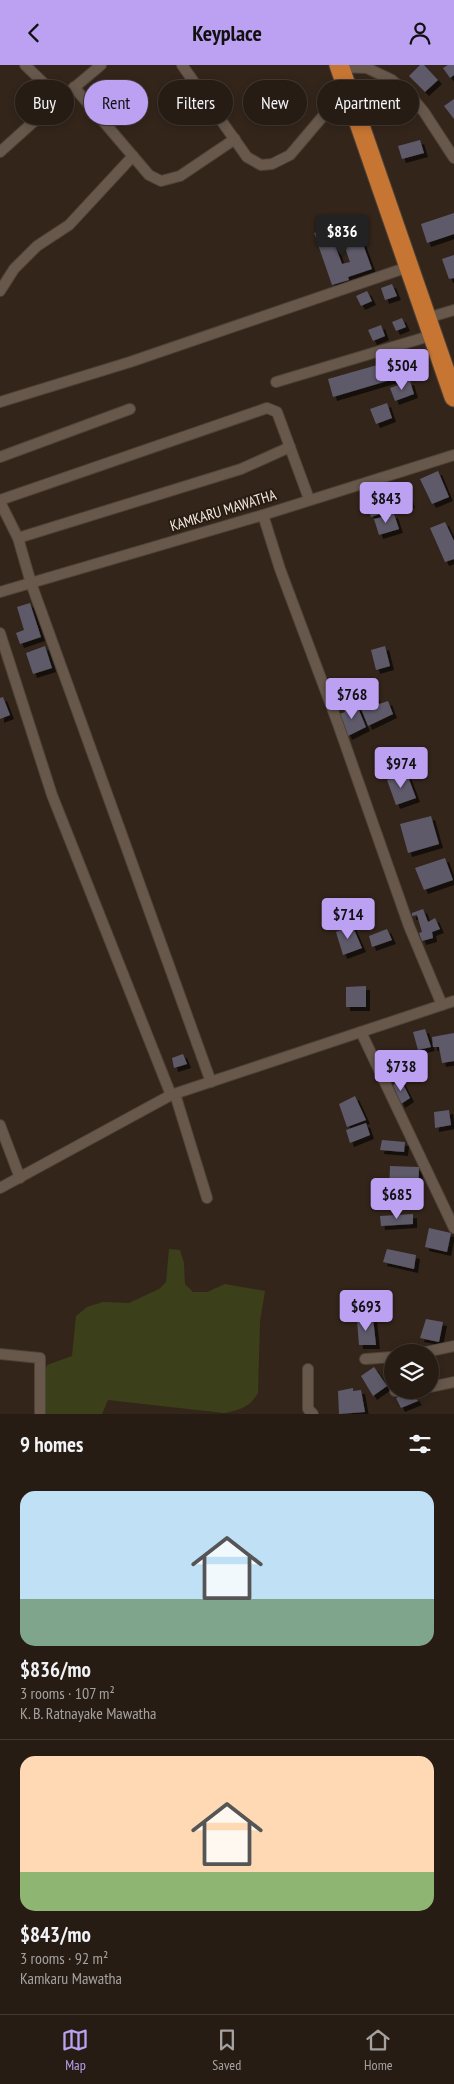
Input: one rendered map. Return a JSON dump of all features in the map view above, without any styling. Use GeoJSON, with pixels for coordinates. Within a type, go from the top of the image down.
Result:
{"type":"FeatureCollection","features":[{"type":"Feature","properties":{"kind":"highway"},"geometry":{"type":"LineString","coordinates":[[340,66],[344,80]]}},
{"type":"Feature","properties":{"kind":"highway"},"geometry":{"type":"LineString","coordinates":[[359,125],[454,397]]}},
{"type":"Feature","properties":{"kind":"street"},"geometry":{"type":"LineString","coordinates":[[25,65],[40,80]]}},
{"type":"Feature","properties":{"kind":"street"},"geometry":{"type":"LineString","coordinates":[[101,65],[74,87],[149,175],[161,181],[180,175],[235,139]]}},
{"type":"Feature","properties":{"kind":"street"},"geometry":{"type":"LineString","coordinates":[[182,65],[247,157],[261,165],[272,164],[290,155],[317,123]]}},
{"type":"Feature","properties":{"kind":"street"},"geometry":{"type":"LineString","coordinates":[[340,66],[367,68],[392,80],[410,95],[424,112],[454,158]]}},
{"type":"Feature","properties":{"kind":"street"},"geometry":{"type":"LineString","coordinates":[[0,152],[31,125]]}},
{"type":"Feature","properties":{"kind":"street"},"geometry":{"type":"LineString","coordinates":[[0,291],[14,269],[37,246],[69,225],[133,156]]}},
{"type":"Feature","properties":{"kind":"street"},"geometry":{"type":"LineString","coordinates":[[0,402],[130,362],[408,267]]}},
{"type":"Feature","properties":{"kind":"street"},"geometry":{"type":"LineString","coordinates":[[276,383],[430,326],[454,310]]}},
{"type":"Feature","properties":{"kind":"street"},"geometry":{"type":"LineString","coordinates":[[211,1082],[31,583],[18,538],[0,501],[267,408],[277,412],[309,499]]}},
{"type":"Feature","properties":{"kind":"street"},"geometry":{"type":"LineString","coordinates":[[0,457],[130,409]]}},
{"type":"Feature","properties":{"kind":"street"},"geometry":{"type":"LineString","coordinates":[[18,538],[240,469],[290,447]]}},
{"type":"Feature","properties":{"kind":"street","name":"KAMKARU MAWATHA"},"geometry":{"type":"LineString","coordinates":[[0,593],[263,515],[454,455]]}},
{"type":"Feature","properties":{"kind":"street"},"geometry":{"type":"LineString","coordinates":[[263,515],[280,569],[338,724],[409,926],[442,1005]]}},
{"type":"Feature","properties":{"kind":"street"},"geometry":{"type":"LineString","coordinates":[[0,633],[52,795],[173,1095],[207,1198]]}},
{"type":"Feature","properties":{"kind":"street"},"geometry":{"type":"LineString","coordinates":[[0,1188],[173,1095],[454,1001]]}},
{"type":"Feature","properties":{"kind":"street"},"geometry":{"type":"LineString","coordinates":[[361,1032],[454,1228]]}},
{"type":"Feature","properties":{"kind":"street"},"geometry":{"type":"LineString","coordinates":[[0,1125],[20,1178]]}},
{"type":"Feature","properties":{"kind":"street"},"geometry":{"type":"LineString","coordinates":[[439,1350],[454,1347]]}},
{"type":"Feature","properties":{"kind":"street"},"geometry":{"type":"LineString","coordinates":[[0,1354],[40,1359],[40,1414]]}},
{"type":"Feature","properties":{"kind":"street"},"geometry":{"type":"LineString","coordinates":[[365,1359],[384,1358]]}},
{"type":"Feature","properties":{"kind":"street"},"geometry":{"type":"LineString","coordinates":[[308,1369],[308,1409],[313,1414]]}},
{"type":"Feature","properties":{"kind":"street"},"geometry":{"type":"LineString","coordinates":[[439,1385],[454,1382]]}},
{"type":"Feature","properties":{"kind":"green space"},"geometry":{"type":"Polygon","coordinates":[[[169,1249],[180,1250],[184,1263],[185,1284],[193,1292],[207,1292],[225,1284],[265,1291],[260,1321],[258,1393],[252,1402],[235,1411],[224,1413],[108,1400],[102,1414],[42,1414],[41,1385],[47,1365],[72,1356],[76,1316],[87,1307],[103,1302],[129,1303],[159,1289],[166,1282],[169,1249]]]}},
{"type":"Feature","properties":{"kind":"building"},"geometry":{"type":"Polygon","coordinates":[[[420,65],[424,65],[438,80],[425,92],[419,86],[419,80],[413,80],[409,76],[420,65]]]}},
{"type":"Feature","properties":{"kind":"building"},"geometry":{"type":"Polygon","coordinates":[[[448,65],[454,65],[454,75],[450,78],[443,68],[448,65]]]}},
{"type":"Feature","properties":{"kind":"building"},"geometry":{"type":"Polygon","coordinates":[[[454,99],[454,119],[444,106],[454,99]]]}},
{"type":"Feature","properties":{"kind":"building"},"geometry":{"type":"Polygon","coordinates":[[[420,140],[424,153],[402,159],[398,146],[420,140]]]}},
{"type":"Feature","properties":{"kind":"building"},"geometry":{"type":"Polygon","coordinates":[[[454,213],[454,234],[427,243],[421,224],[454,213]]]}},
{"type":"Feature","properties":{"kind":"building"},"geometry":{"type":"Polygon","coordinates":[[[329,228],[342,264],[350,262],[343,242],[360,236],[372,269],[348,277],[349,280],[332,285],[314,233],[329,228]]]}},
{"type":"Feature","properties":{"kind":"building"},"geometry":{"type":"Polygon","coordinates":[[[454,255],[454,278],[449,279],[442,259],[454,255]]]}},
{"type":"Feature","properties":{"kind":"building"},"geometry":{"type":"Polygon","coordinates":[[[392,284],[397,296],[385,300],[381,288],[392,284]]]}},
{"type":"Feature","properties":{"kind":"building"},"geometry":{"type":"Polygon","coordinates":[[[367,291],[372,301],[361,306],[356,296],[367,291]]]}},
{"type":"Feature","properties":{"kind":"building"},"geometry":{"type":"Polygon","coordinates":[[[402,318],[406,327],[396,331],[392,322],[402,318]]]}},
{"type":"Feature","properties":{"kind":"building"},"geometry":{"type":"Polygon","coordinates":[[[381,325],[385,336],[373,341],[368,330],[381,325]]]}},
{"type":"Feature","properties":{"kind":"building"},"geometry":{"type":"Polygon","coordinates":[[[416,354],[421,371],[333,397],[328,379],[416,354]]]}},
{"type":"Feature","properties":{"kind":"building"},"geometry":{"type":"Polygon","coordinates":[[[410,381],[414,394],[395,401],[390,388],[410,381]]]}},
{"type":"Feature","properties":{"kind":"building"},"geometry":{"type":"Polygon","coordinates":[[[387,403],[392,418],[376,424],[370,409],[387,403]]]}},
{"type":"Feature","properties":{"kind":"building"},"geometry":{"type":"Polygon","coordinates":[[[438,471],[449,497],[432,504],[420,479],[438,471]]]}},
{"type":"Feature","properties":{"kind":"building"},"geometry":{"type":"Polygon","coordinates":[[[405,486],[411,504],[371,517],[365,499],[405,486]]]}},
{"type":"Feature","properties":{"kind":"building"},"geometry":{"type":"Polygon","coordinates":[[[394,514],[399,529],[379,535],[374,519],[394,514]]]}},
{"type":"Feature","properties":{"kind":"building"},"geometry":{"type":"Polygon","coordinates":[[[445,522],[454,541],[454,559],[445,562],[430,528],[445,522]]]}},
{"type":"Feature","properties":{"kind":"building"},"geometry":{"type":"Polygon","coordinates":[[[30,603],[41,637],[20,644],[16,633],[24,630],[17,607],[30,603]]]}},
{"type":"Feature","properties":{"kind":"building"},"geometry":{"type":"Polygon","coordinates":[[[45,646],[52,668],[33,674],[26,653],[45,646]]]}},
{"type":"Feature","properties":{"kind":"building"},"geometry":{"type":"Polygon","coordinates":[[[385,646],[390,666],[376,670],[371,650],[385,646]]]}},
{"type":"Feature","properties":{"kind":"building"},"geometry":{"type":"Polygon","coordinates":[[[364,693],[367,699],[375,696],[379,704],[388,701],[393,714],[368,726],[356,696],[364,693]]]}},
{"type":"Feature","properties":{"kind":"building"},"geometry":{"type":"Polygon","coordinates":[[[3,697],[10,715],[0,719],[0,698],[3,697]]]}},
{"type":"Feature","properties":{"kind":"building"},"geometry":{"type":"Polygon","coordinates":[[[356,703],[366,727],[348,736],[339,714],[345,712],[343,708],[356,703]]]}},
{"type":"Feature","properties":{"kind":"building"},"geometry":{"type":"Polygon","coordinates":[[[407,774],[416,798],[396,805],[387,780],[407,774]]]}},
{"type":"Feature","properties":{"kind":"building"},"geometry":{"type":"Polygon","coordinates":[[[431,816],[439,844],[408,853],[400,824],[431,816]]]}},
{"type":"Feature","properties":{"kind":"building"},"geometry":{"type":"Polygon","coordinates":[[[445,858],[453,880],[424,890],[415,868],[445,858]]]}},
{"type":"Feature","properties":{"kind":"building"},"geometry":{"type":"Polygon","coordinates":[[[423,909],[428,922],[435,918],[440,929],[432,932],[433,938],[422,941],[419,933],[422,932],[417,915],[412,916],[412,913],[423,909]]]}},
{"type":"Feature","properties":{"kind":"building"},"geometry":{"type":"Polygon","coordinates":[[[352,925],[362,948],[343,955],[336,932],[352,925]]]}},
{"type":"Feature","properties":{"kind":"building"},"geometry":{"type":"Polygon","coordinates":[[[387,929],[392,940],[372,947],[369,936],[387,929]]]}},
{"type":"Feature","properties":{"kind":"building"},"geometry":{"type":"Polygon","coordinates":[[[366,986],[366,1007],[346,1007],[346,987],[366,986]]]}},
{"type":"Feature","properties":{"kind":"building"},"geometry":{"type":"Polygon","coordinates":[[[425,1029],[431,1047],[418,1050],[413,1032],[425,1029]]]}},
{"type":"Feature","properties":{"kind":"building"},"geometry":{"type":"Polygon","coordinates":[[[454,1033],[454,1061],[442,1063],[439,1047],[433,1047],[432,1037],[454,1033]]]}},
{"type":"Feature","properties":{"kind":"building"},"geometry":{"type":"Polygon","coordinates":[[[183,1054],[187,1064],[174,1068],[172,1058],[183,1054]]]}},
{"type":"Feature","properties":{"kind":"building"},"geometry":{"type":"Polygon","coordinates":[[[401,1080],[410,1098],[401,1104],[393,1085],[401,1080]]]}},
{"type":"Feature","properties":{"kind":"building"},"geometry":{"type":"Polygon","coordinates":[[[355,1096],[366,1120],[347,1127],[339,1104],[355,1096]]]}},
{"type":"Feature","properties":{"kind":"building"},"geometry":{"type":"Polygon","coordinates":[[[449,1110],[451,1125],[435,1128],[434,1112],[449,1110]]]}},
{"type":"Feature","properties":{"kind":"building"},"geometry":{"type":"Polygon","coordinates":[[[366,1123],[370,1135],[350,1143],[346,1130],[366,1123]]]}},
{"type":"Feature","properties":{"kind":"building"},"geometry":{"type":"Polygon","coordinates":[[[382,1140],[405,1142],[404,1152],[380,1150],[382,1140]]]}},
{"type":"Feature","properties":{"kind":"building"},"geometry":{"type":"Polygon","coordinates":[[[390,1166],[419,1167],[418,1196],[389,1194],[390,1166]]]}},
{"type":"Feature","properties":{"kind":"building"},"geometry":{"type":"Polygon","coordinates":[[[413,1214],[413,1224],[381,1226],[380,1216],[413,1214]]]}},
{"type":"Feature","properties":{"kind":"building"},"geometry":{"type":"Polygon","coordinates":[[[429,1228],[451,1233],[447,1252],[425,1247],[429,1228]]]}},
{"type":"Feature","properties":{"kind":"building"},"geometry":{"type":"Polygon","coordinates":[[[387,1249],[416,1255],[414,1269],[383,1262],[387,1249]]]}},
{"type":"Feature","properties":{"kind":"building"},"geometry":{"type":"Polygon","coordinates":[[[373,1318],[376,1345],[359,1345],[357,1320],[373,1318]]]}},
{"type":"Feature","properties":{"kind":"building"},"geometry":{"type":"Polygon","coordinates":[[[426,1319],[443,1322],[439,1342],[420,1338],[426,1319]]]}},
{"type":"Feature","properties":{"kind":"building"},"geometry":{"type":"Polygon","coordinates":[[[374,1367],[384,1382],[384,1388],[373,1396],[361,1376],[374,1367]]]}},
{"type":"Feature","properties":{"kind":"building"},"geometry":{"type":"Polygon","coordinates":[[[353,1388],[353,1391],[361,1390],[365,1412],[339,1414],[338,1391],[353,1388]]]}},
{"type":"Feature","properties":{"kind":"building"},"geometry":{"type":"Polygon","coordinates":[[[396,1399],[416,1399],[418,1401],[401,1408],[396,1399]]]}}]}
